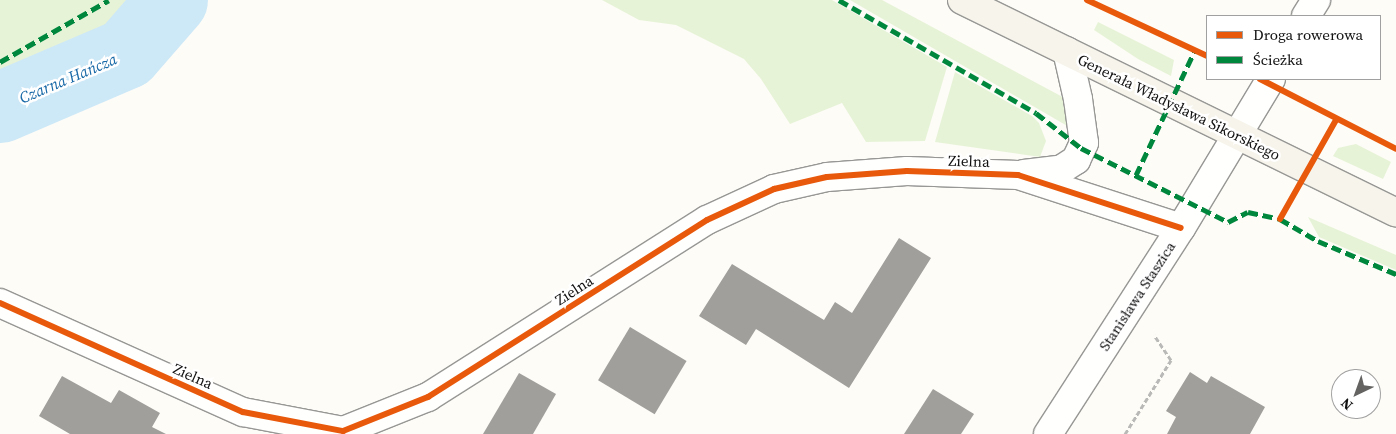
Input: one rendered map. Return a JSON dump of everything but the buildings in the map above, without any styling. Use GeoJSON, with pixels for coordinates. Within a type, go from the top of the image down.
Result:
{"type":"FeatureCollection","features":[{"type":"Feature","properties":{"kind":"main road","name":"Generała Władysława Sikorskiego"},"geometry":{"type":"LineString","coordinates":[[962,0],[1396,214]]}},
{"type":"Feature","properties":{"kind":"street"},"geometry":{"type":"LineString","coordinates":[[1307,15],[1316,0]]}},
{"type":"Feature","properties":{"kind":"street"},"geometry":{"type":"LineString","coordinates":[[1018,175],[1062,169],[1076,160],[1084,143],[1078,99],[1067,51]]}},
{"type":"Feature","properties":{"kind":"street","name":"Stanisława Staszica"},"geometry":{"type":"LineString","coordinates":[[1048,434],[1181,228],[1270,80]]}},
{"type":"Feature","properties":{"kind":"street","name":"Zielna"},"geometry":{"type":"LineString","coordinates":[[0,303],[243,412],[343,431],[428,397],[706,220],[774,189],[827,177],[907,171],[1018,175],[1181,228]]}},
{"type":"Feature","properties":{"kind":"path"},"geometry":{"type":"LineString","coordinates":[[1125,434],[1171,360],[1154,333],[1159,325]]}},
{"type":"Feature","properties":{"kind":"green space"},"geometry":{"type":"Polygon","coordinates":[[[0,0],[154,0],[130,28],[92,47],[0,79],[0,0]]]}},
{"type":"Feature","properties":{"kind":"green space"},"geometry":{"type":"Polygon","coordinates":[[[602,0],[832,0],[947,67],[925,141],[866,142],[842,103],[790,124],[761,79],[744,59],[676,25],[639,20],[602,0]]]}},
{"type":"Feature","properties":{"kind":"green space"},"geometry":{"type":"Polygon","coordinates":[[[850,0],[882,0],[1059,95],[1067,100],[1076,131],[850,0]]]}},
{"type":"Feature","properties":{"kind":"green space"},"geometry":{"type":"Polygon","coordinates":[[[1098,22],[1174,60],[1171,76],[1138,59],[1094,30],[1098,22]]]}},
{"type":"Feature","properties":{"kind":"green space"},"geometry":{"type":"Polygon","coordinates":[[[955,72],[1032,116],[1039,123],[1046,141],[1040,157],[935,142],[955,72]]]}},
{"type":"Feature","properties":{"kind":"green space"},"geometry":{"type":"Polygon","coordinates":[[[1356,144],[1391,162],[1383,179],[1333,156],[1338,148],[1356,144]]]}},
{"type":"Feature","properties":{"kind":"green space"},"geometry":{"type":"Polygon","coordinates":[[[1308,217],[1396,255],[1396,270],[1319,237],[1308,217]]]}},
{"type":"Feature","properties":{"kind":"waterway","name":"Czarna Hańcza"},"geometry":{"type":"LineString","coordinates":[[0,107],[126,53],[172,0]]}},
{"type":"Feature","properties":{"kind":"marked path"},"geometry":{"type":"LineString","coordinates":[[0,62],[109,0]]}},
{"type":"Feature","properties":{"kind":"marked path"},"geometry":{"type":"LineString","coordinates":[[839,0],[1036,113],[1081,148],[1228,222],[1248,212],[1280,219],[1318,241],[1396,274]]}},
{"type":"Feature","properties":{"kind":"marked path"},"geometry":{"type":"LineString","coordinates":[[1136,175],[1195,50]]}},
{"type":"Feature","properties":{"kind":"cycle path"},"geometry":{"type":"LineString","coordinates":[[1087,0],[1206,56]]}},
{"type":"Feature","properties":{"kind":"cycle path"},"geometry":{"type":"LineString","coordinates":[[1262,80],[1396,149]]}},
{"type":"Feature","properties":{"kind":"cycle path"},"geometry":{"type":"LineString","coordinates":[[1280,219],[1336,120]]}},
{"type":"Feature","properties":{"kind":"cycle path"},"geometry":{"type":"LineString","coordinates":[[0,303],[243,412],[343,431],[428,397],[707,220],[774,189],[827,177],[907,171],[1018,175],[1181,228]]}}]}
